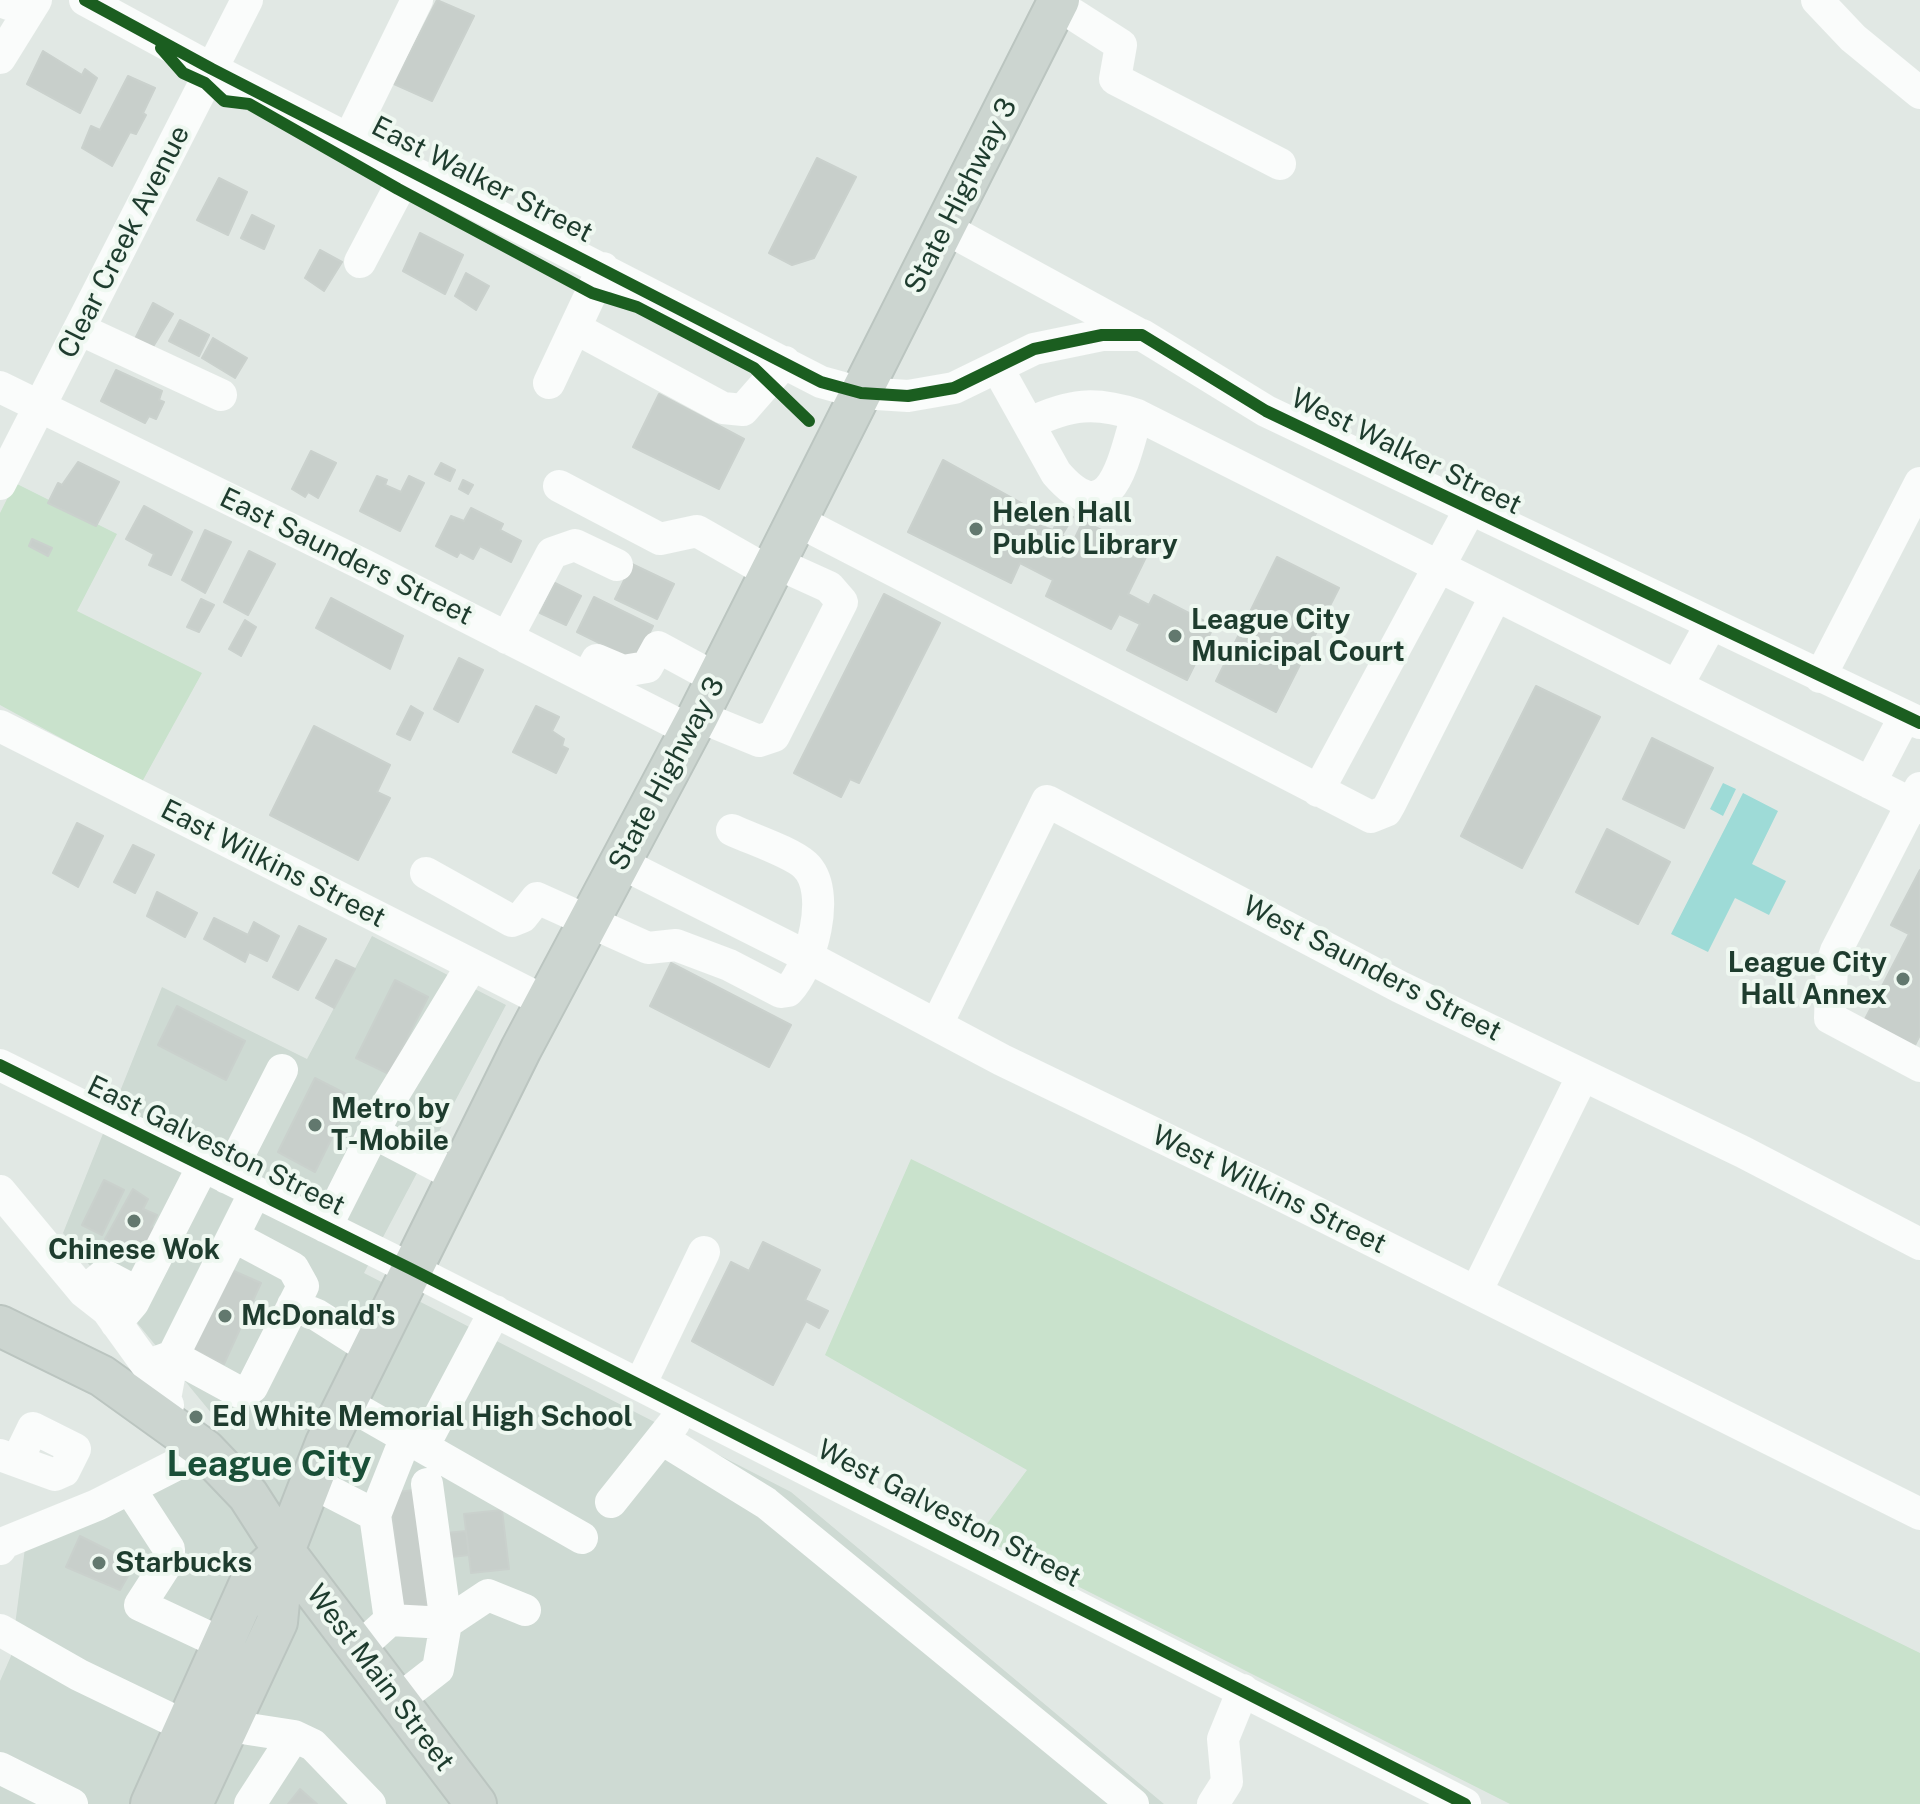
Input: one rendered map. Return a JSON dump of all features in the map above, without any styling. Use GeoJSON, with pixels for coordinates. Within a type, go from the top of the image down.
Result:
{"type":"FeatureCollection","features":[{"type":"Feature","properties":{"kind":"main road","name":"State Highway 3"},"geometry":{"type":"LineString","coordinates":[[192,1804],[277,1622],[284,1551],[346,1403],[457,1176],[695,724],[1058,2]]}},
{"type":"Feature","properties":{"kind":"main road","name":"West Main Street"},"geometry":{"type":"LineString","coordinates":[[0,1326],[102,1376],[183,1427],[248,1495],[284,1551],[476,1804]]}},
{"type":"Feature","properties":{"kind":"main road","name":"State Highway 3"},"geometry":{"type":"LineString","coordinates":[[151,1804],[250,1583],[284,1551]]}},
{"type":"Feature","properties":{"kind":"street"},"geometry":{"type":"LineString","coordinates":[[0,0],[8,4],[26,0]]}},
{"type":"Feature","properties":{"kind":"street"},"geometry":{"type":"LineString","coordinates":[[0,58],[36,0]]}},
{"type":"Feature","properties":{"kind":"street","name":"East Walker Street"},"geometry":{"type":"LineString","coordinates":[[85,0],[212,69],[821,382],[861,393]]}},
{"type":"Feature","properties":{"kind":"street","name":"Clear Creek Avenue"},"geometry":{"type":"LineString","coordinates":[[0,484],[247,0]]}},
{"type":"Feature","properties":{"kind":"street"},"geometry":{"type":"LineString","coordinates":[[349,139],[417,0]]}},
{"type":"Feature","properties":{"kind":"street"},"geometry":{"type":"LineString","coordinates":[[1817,0],[1853,38],[1920,93]]}},
{"type":"Feature","properties":{"kind":"street"},"geometry":{"type":"LineString","coordinates":[[1058,2],[1121,45],[1115,79],[1280,164]]}},
{"type":"Feature","properties":{"kind":"street"},"geometry":{"type":"LineString","coordinates":[[360,262],[409,169]]}},
{"type":"Feature","properties":{"kind":"street","name":"West Walker Street"},"geometry":{"type":"LineString","coordinates":[[945,228],[1142,335],[1266,411],[1912,720]]}},
{"type":"Feature","properties":{"kind":"street"},"geometry":{"type":"LineString","coordinates":[[549,383],[603,268]]}},
{"type":"Feature","properties":{"kind":"street"},"geometry":{"type":"LineString","coordinates":[[575,328],[723,408],[743,410],[785,362]]}},
{"type":"Feature","properties":{"kind":"street"},"geometry":{"type":"LineString","coordinates":[[79,329],[221,395]]}},
{"type":"Feature","properties":{"kind":"street"},"geometry":{"type":"LineString","coordinates":[[861,393],[908,396],[954,388],[1034,349],[1102,335],[1142,335]]}},
{"type":"Feature","properties":{"kind":"street"},"geometry":{"type":"LineString","coordinates":[[998,369],[1056,473],[1068,487],[1085,496],[1099,497],[1118,480],[1137,415]]}},
{"type":"Feature","properties":{"kind":"street","name":"East Saunders Street"},"geometry":{"type":"LineString","coordinates":[[0,387],[587,678],[695,724],[759,741],[774,736],[842,602],[829,587],[773,568]]}},
{"type":"Feature","properties":{"kind":"street"},"geometry":{"type":"LineString","coordinates":[[1030,423],[1056,411],[1102,404],[1137,415],[1870,783],[1917,800],[1836,951],[1830,1018],[1920,1066]]}},
{"type":"Feature","properties":{"kind":"street"},"geometry":{"type":"LineString","coordinates":[[1820,677],[1908,533],[1920,483]]}},
{"type":"Feature","properties":{"kind":"street"},"geometry":{"type":"LineString","coordinates":[[559,486],[660,539],[697,531],[773,568]]}},
{"type":"Feature","properties":{"kind":"street"},"geometry":{"type":"LineString","coordinates":[[1318,791],[1470,509]]}},
{"type":"Feature","properties":{"kind":"street"},"geometry":{"type":"LineString","coordinates":[[798,521],[1364,816],[1379,816],[1386,811],[1496,595]]}},
{"type":"Feature","properties":{"kind":"street"},"geometry":{"type":"LineString","coordinates":[[507,638],[552,553],[575,545],[617,565]]}},
{"type":"Feature","properties":{"kind":"street"},"geometry":{"type":"LineString","coordinates":[[1678,684],[1711,624]]}},
{"type":"Feature","properties":{"kind":"street"},"geometry":{"type":"LineString","coordinates":[[587,678],[597,660],[623,671],[647,667],[658,647],[717,679]]}},
{"type":"Feature","properties":{"kind":"street"},"geometry":{"type":"LineString","coordinates":[[1870,783],[1912,720]]}},
{"type":"Feature","properties":{"kind":"street","name":"East Wilkins Street"},"geometry":{"type":"LineString","coordinates":[[0,726],[546,1002]]}},
{"type":"Feature","properties":{"kind":"street","name":"West Saunders Street"},"geometry":{"type":"LineString","coordinates":[[937,1024],[1047,801],[1400,987],[1743,1152],[1920,1244]]}},
{"type":"Feature","properties":{"kind":"street"},"geometry":{"type":"LineString","coordinates":[[426,873],[512,921],[522,917],[537,898],[648,948],[676,945],[729,965],[781,992],[788,991],[808,957],[820,894],[806,865],[732,830]]}},
{"type":"Feature","properties":{"kind":"street","name":"West Wilkins Street"},"geometry":{"type":"LineString","coordinates":[[621,863],[1002,1060],[1920,1514]]}},
{"type":"Feature","properties":{"kind":"street"},"geometry":{"type":"LineString","coordinates":[[729,965],[749,927]]}},
{"type":"Feature","properties":{"kind":"street"},"geometry":{"type":"LineString","coordinates":[[326,1227],[374,1133],[472,965]]}},
{"type":"Feature","properties":{"kind":"street","name":"East Galveston Street"},"geometry":{"type":"LineString","coordinates":[[0,1065],[411,1269]]}},
{"type":"Feature","properties":{"kind":"street"},"geometry":{"type":"LineString","coordinates":[[102,1308],[138,1293],[229,1179],[282,1070]]}},
{"type":"Feature","properties":{"kind":"street"},"geometry":{"type":"LineString","coordinates":[[1476,1292],[1583,1075]]}},
{"type":"Feature","properties":{"kind":"street"},"geometry":{"type":"LineString","coordinates":[[374,1133],[457,1176]]}},
{"type":"Feature","properties":{"kind":"street"},"geometry":{"type":"LineString","coordinates":[[0,1549],[4,1543],[130,1489],[183,1427],[160,1361],[233,1236],[229,1179]]}},
{"type":"Feature","properties":{"kind":"street"},"geometry":{"type":"LineString","coordinates":[[0,1191],[102,1308],[160,1361],[239,1392],[252,1387],[305,1310],[303,1286],[293,1268],[233,1236]]}},
{"type":"Feature","properties":{"kind":"street"},"geometry":{"type":"LineString","coordinates":[[640,1385],[704,1252]]}},
{"type":"Feature","properties":{"kind":"street","name":"West Galveston Street"},"geometry":{"type":"LineString","coordinates":[[411,1269],[1465,1804]]}},
{"type":"Feature","properties":{"kind":"street"},"geometry":{"type":"LineString","coordinates":[[102,1308],[104,1275],[138,1293]]}},
{"type":"Feature","properties":{"kind":"street"},"geometry":{"type":"LineString","coordinates":[[305,1310],[379,1336]]}},
{"type":"Feature","properties":{"kind":"street"},"geometry":{"type":"LineString","coordinates":[[397,1701],[438,1669],[446,1623],[425,1456],[495,1311]]}},
{"type":"Feature","properties":{"kind":"street"},"geometry":{"type":"LineString","coordinates":[[346,1403],[425,1456],[582,1538]]}},
{"type":"Feature","properties":{"kind":"street"},"geometry":{"type":"LineString","coordinates":[[611,1502],[685,1408]]}},
{"type":"Feature","properties":{"kind":"street"},"geometry":{"type":"LineString","coordinates":[[662,1439],[766,1503],[1133,1804]]}},
{"type":"Feature","properties":{"kind":"street"},"geometry":{"type":"LineString","coordinates":[[390,1620],[375,1515],[393,1469],[425,1456]]}},
{"type":"Feature","properties":{"kind":"street"},"geometry":{"type":"LineString","coordinates":[[766,1503],[787,1459]]}},
{"type":"Feature","properties":{"kind":"street"},"geometry":{"type":"LineString","coordinates":[[311,1482],[375,1515]]}},
{"type":"Feature","properties":{"kind":"street"},"geometry":{"type":"LineString","coordinates":[[130,1489],[169,1549],[169,1560],[140,1605],[223,1644]]}},
{"type":"Feature","properties":{"kind":"street"},"geometry":{"type":"LineString","coordinates":[[358,1649],[390,1620],[446,1623],[488,1595],[525,1610]]}},
{"type":"Feature","properties":{"kind":"street"},"geometry":{"type":"LineString","coordinates":[[0,1630],[79,1675],[187,1727]]}},
{"type":"Feature","properties":{"kind":"street"},"geometry":{"type":"LineString","coordinates":[[1213,1804],[1227,1782],[1223,1739],[1243,1690]]}},
{"type":"Feature","properties":{"kind":"street"},"geometry":{"type":"LineString","coordinates":[[229,1726],[294,1736],[313,1745],[370,1804]]}},
{"type":"Feature","properties":{"kind":"street"},"geometry":{"type":"LineString","coordinates":[[250,1804],[294,1736]]}},
{"type":"Feature","properties":{"kind":"street"},"geometry":{"type":"LineString","coordinates":[[0,1768],[72,1804]]}},
{"type":"Feature","properties":{"kind":"shaded area"},"geometry":{"type":"Polygon","coordinates":[[[372,936],[506,1005],[364,1273],[791,1492],[1164,1804],[0,1804],[0,1681],[11,1656],[25,1548],[177,1477],[222,1426],[63,1233],[162,987],[307,1059],[372,936]]]}},
{"type":"Feature","properties":{"kind":"green space"},"geometry":{"type":"Polygon","coordinates":[[[15,483],[117,534],[77,611],[202,673],[142,782],[0,705],[0,513],[15,483]]]}},
{"type":"Feature","properties":{"kind":"green space"},"geometry":{"type":"Polygon","coordinates":[[[911,1159],[1920,1653],[1920,1804],[1510,1804],[978,1536],[1027,1470],[825,1355],[911,1159]]]}},
{"type":"Feature","properties":{"kind":"water"},"geometry":{"type":"Polygon","coordinates":[[[1723,783],[1736,789],[1723,816],[1710,809],[1723,783]]]}},
{"type":"Feature","properties":{"kind":"water"},"geometry":{"type":"Polygon","coordinates":[[[1743,793],[1778,811],[1752,864],[1786,881],[1769,915],[1735,898],[1708,952],[1671,934],[1743,793]]]}},
{"type":"Feature","properties":{"kind":"building"},"geometry":{"type":"Polygon","coordinates":[[[437,0],[474,16],[432,101],[394,84],[437,0]]]}},
{"type":"Feature","properties":{"kind":"building"},"geometry":{"type":"Polygon","coordinates":[[[43,51],[82,75],[85,69],[97,78],[80,113],[27,84],[43,51]]]}},
{"type":"Feature","properties":{"kind":"building"},"geometry":{"type":"Polygon","coordinates":[[[128,76],[155,88],[136,134],[130,132],[112,166],[82,148],[91,126],[100,130],[128,76]]]}},
{"type":"Feature","properties":{"kind":"building"},"geometry":{"type":"Polygon","coordinates":[[[817,158],[856,177],[814,258],[792,265],[769,253],[817,158]]]}},
{"type":"Feature","properties":{"kind":"building"},"geometry":{"type":"Polygon","coordinates":[[[219,178],[247,192],[228,235],[197,220],[219,178]]]}},
{"type":"Feature","properties":{"kind":"building"},"geometry":{"type":"Polygon","coordinates":[[[252,215],[274,226],[264,249],[241,238],[252,215]]]}},
{"type":"Feature","properties":{"kind":"building"},"geometry":{"type":"Polygon","coordinates":[[[420,233],[463,255],[445,294],[403,271],[420,233]]]}},
{"type":"Feature","properties":{"kind":"building"},"geometry":{"type":"Polygon","coordinates":[[[320,250],[342,262],[324,291],[305,278],[320,250]]]}},
{"type":"Feature","properties":{"kind":"building"},"geometry":{"type":"Polygon","coordinates":[[[466,273],[489,286],[476,310],[455,296],[466,273]]]}},
{"type":"Feature","properties":{"kind":"building"},"geometry":{"type":"Polygon","coordinates":[[[153,303],[173,314],[151,350],[134,341],[153,303]]]}},
{"type":"Feature","properties":{"kind":"building"},"geometry":{"type":"Polygon","coordinates":[[[180,320],[209,335],[199,356],[169,341],[180,320]]]}},
{"type":"Feature","properties":{"kind":"building"},"geometry":{"type":"Polygon","coordinates":[[[213,338],[247,358],[235,378],[202,358],[213,338]]]}},
{"type":"Feature","properties":{"kind":"building"},"geometry":{"type":"Polygon","coordinates":[[[116,370],[162,391],[159,400],[164,402],[156,419],[149,416],[145,423],[101,401],[116,370]]]}},
{"type":"Feature","properties":{"kind":"building"},"geometry":{"type":"Polygon","coordinates":[[[659,394],[744,439],[719,489],[633,447],[659,394]]]}},
{"type":"Feature","properties":{"kind":"building"},"geometry":{"type":"Polygon","coordinates":[[[311,451],[336,463],[318,498],[308,492],[305,497],[292,489],[311,451]]]}},
{"type":"Feature","properties":{"kind":"building"},"geometry":{"type":"Polygon","coordinates":[[[943,460],[1041,514],[1036,523],[1047,528],[1053,530],[1063,510],[1073,517],[1062,535],[1073,542],[1083,521],[1148,553],[1128,594],[1149,605],[1154,595],[1214,626],[1187,680],[1127,650],[1140,624],[1119,614],[1111,629],[1046,596],[1053,580],[1020,563],[1011,583],[908,532],[943,460]]]}},
{"type":"Feature","properties":{"kind":"building"},"geometry":{"type":"Polygon","coordinates":[[[78,462],[119,482],[96,526],[48,503],[58,483],[62,485],[78,462]]]}},
{"type":"Feature","properties":{"kind":"building"},"geometry":{"type":"Polygon","coordinates":[[[441,463],[455,470],[450,481],[435,474],[441,463]]]}},
{"type":"Feature","properties":{"kind":"building"},"geometry":{"type":"Polygon","coordinates":[[[377,476],[387,480],[385,485],[401,492],[409,476],[424,483],[400,531],[360,511],[377,476]]]}},
{"type":"Feature","properties":{"kind":"building"},"geometry":{"type":"Polygon","coordinates":[[[463,480],[473,485],[468,494],[459,489],[463,480]]]}},
{"type":"Feature","properties":{"kind":"building"},"geometry":{"type":"Polygon","coordinates":[[[144,506],[192,532],[171,575],[149,565],[154,554],[126,539],[144,506]]]}},
{"type":"Feature","properties":{"kind":"building"},"geometry":{"type":"Polygon","coordinates":[[[471,508],[503,524],[500,530],[521,541],[511,562],[480,546],[473,559],[460,552],[457,557],[436,546],[451,516],[464,521],[471,508]]]}},
{"type":"Feature","properties":{"kind":"building"},"geometry":{"type":"Polygon","coordinates":[[[205,530],[231,542],[205,593],[182,580],[205,530]]]}},
{"type":"Feature","properties":{"kind":"building"},"geometry":{"type":"Polygon","coordinates":[[[32,539],[52,548],[48,556],[29,546],[32,539]]]}},
{"type":"Feature","properties":{"kind":"building"},"geometry":{"type":"Polygon","coordinates":[[[249,551],[275,564],[248,615],[224,602],[249,551]]]}},
{"type":"Feature","properties":{"kind":"building"},"geometry":{"type":"Polygon","coordinates":[[[1277,557],[1339,588],[1276,712],[1216,681],[1277,557]]]}},
{"type":"Feature","properties":{"kind":"building"},"geometry":{"type":"Polygon","coordinates":[[[632,564],[674,584],[657,619],[615,599],[632,564]]]}},
{"type":"Feature","properties":{"kind":"building"},"geometry":{"type":"Polygon","coordinates":[[[555,583],[581,596],[566,625],[540,613],[555,583]]]}},
{"type":"Feature","properties":{"kind":"building"},"geometry":{"type":"Polygon","coordinates":[[[884,594],[940,623],[859,783],[850,779],[841,797],[794,773],[884,594]]]}},
{"type":"Feature","properties":{"kind":"building"},"geometry":{"type":"Polygon","coordinates":[[[594,597],[653,626],[636,661],[577,632],[594,597]]]}},
{"type":"Feature","properties":{"kind":"building"},"geometry":{"type":"Polygon","coordinates":[[[331,598],[403,636],[390,669],[316,628],[331,598]]]}},
{"type":"Feature","properties":{"kind":"building"},"geometry":{"type":"Polygon","coordinates":[[[201,599],[214,605],[199,632],[187,627],[201,599]]]}},
{"type":"Feature","properties":{"kind":"building"},"geometry":{"type":"Polygon","coordinates":[[[245,620],[256,627],[241,656],[229,649],[245,620]]]}},
{"type":"Feature","properties":{"kind":"building"},"geometry":{"type":"Polygon","coordinates":[[[459,658],[483,670],[458,722],[434,709],[459,658]]]}},
{"type":"Feature","properties":{"kind":"building"},"geometry":{"type":"Polygon","coordinates":[[[1536,686],[1600,717],[1522,868],[1461,836],[1536,686]]]}},
{"type":"Feature","properties":{"kind":"building"},"geometry":{"type":"Polygon","coordinates":[[[411,706],[423,713],[410,740],[397,734],[411,706]]]}},
{"type":"Feature","properties":{"kind":"building"},"geometry":{"type":"Polygon","coordinates":[[[536,706],[559,717],[552,731],[564,739],[562,746],[568,749],[556,773],[513,752],[536,706]]]}},
{"type":"Feature","properties":{"kind":"building"},"geometry":{"type":"Polygon","coordinates":[[[314,726],[390,765],[377,792],[390,798],[358,860],[270,815],[314,726]]]}},
{"type":"Feature","properties":{"kind":"building"},"geometry":{"type":"Polygon","coordinates":[[[1652,738],[1713,768],[1684,828],[1623,799],[1652,738]]]}},
{"type":"Feature","properties":{"kind":"building"},"geometry":{"type":"Polygon","coordinates":[[[77,823],[103,836],[78,887],[53,873],[77,823]]]}},
{"type":"Feature","properties":{"kind":"building"},"geometry":{"type":"Polygon","coordinates":[[[1607,829],[1670,862],[1638,924],[1576,892],[1607,829]]]}},
{"type":"Feature","properties":{"kind":"building"},"geometry":{"type":"Polygon","coordinates":[[[133,845],[154,855],[135,893],[114,882],[133,845]]]}},
{"type":"Feature","properties":{"kind":"building","name":"League City Hall Annex"},"geometry":{"type":"Polygon","coordinates":[[[1920,870],[1920,1035],[1913,1049],[1863,1023],[1909,934],[1891,925],[1920,870]]]}},
{"type":"Feature","properties":{"kind":"building"},"geometry":{"type":"Polygon","coordinates":[[[157,892],[197,913],[185,937],[147,916],[157,892]]]}},
{"type":"Feature","properties":{"kind":"building"},"geometry":{"type":"Polygon","coordinates":[[[214,918],[248,935],[254,922],[279,936],[267,961],[249,952],[245,962],[204,939],[214,918]]]}},
{"type":"Feature","properties":{"kind":"building"},"geometry":{"type":"Polygon","coordinates":[[[299,926],[326,939],[298,990],[273,977],[299,926]]]}},
{"type":"Feature","properties":{"kind":"building"},"geometry":{"type":"Polygon","coordinates":[[[336,960],[355,969],[334,1008],[316,998],[336,960]]]}},
{"type":"Feature","properties":{"kind":"building"},"geometry":{"type":"Polygon","coordinates":[[[671,963],[791,1025],[769,1067],[650,1006],[671,963]]]}},
{"type":"Feature","properties":{"kind":"building"},"geometry":{"type":"Polygon","coordinates":[[[395,980],[428,997],[389,1074],[356,1058],[395,980]]]}},
{"type":"Feature","properties":{"kind":"building"},"geometry":{"type":"Polygon","coordinates":[[[177,1006],[245,1041],[226,1080],[158,1045],[177,1006]]]}},
{"type":"Feature","properties":{"kind":"building","name":"Metro by T-Mobile"},"geometry":{"type":"Polygon","coordinates":[[[315,1078],[352,1097],[315,1172],[278,1152],[315,1078]]]}},
{"type":"Feature","properties":{"kind":"building"},"geometry":{"type":"Polygon","coordinates":[[[104,1180],[124,1190],[102,1235],[82,1225],[104,1180]]]}},
{"type":"Feature","properties":{"kind":"building","name":"Chinese Wok"},"geometry":{"type":"Polygon","coordinates":[[[133,1189],[148,1199],[143,1209],[157,1215],[151,1227],[158,1230],[142,1258],[105,1239],[133,1189]]]}},
{"type":"Feature","properties":{"kind":"building"},"geometry":{"type":"Polygon","coordinates":[[[763,1242],[820,1270],[805,1300],[828,1311],[819,1328],[806,1321],[773,1385],[692,1341],[731,1262],[749,1271],[763,1242]]]}},
{"type":"Feature","properties":{"kind":"building","name":"McDonald's"},"geometry":{"type":"Polygon","coordinates":[[[227,1268],[261,1283],[224,1364],[190,1348],[227,1268]]]}},
{"type":"Feature","properties":{"kind":"building"},"geometry":{"type":"Polygon","coordinates":[[[414,1490],[419,1536],[466,1531],[469,1555],[422,1560],[427,1608],[403,1611],[390,1493],[414,1490]]]}},
{"type":"Feature","properties":{"kind":"building"},"geometry":{"type":"Polygon","coordinates":[[[502,1510],[509,1569],[471,1573],[464,1514],[502,1510]]]}},
{"type":"Feature","properties":{"kind":"building","name":"Starbucks"},"geometry":{"type":"Polygon","coordinates":[[[80,1536],[128,1560],[132,1569],[120,1590],[66,1567],[80,1536]]]}},
{"type":"Feature","properties":{"kind":"building"},"geometry":{"type":"Polygon","coordinates":[[[300,1789],[317,1804],[288,1804],[300,1789]]]}},
{"type":"Feature","properties":{"kind":"cycle path"},"geometry":{"type":"LineString","coordinates":[[85,0],[212,69],[821,382],[861,393],[908,396],[954,388],[1034,349],[1102,335],[1142,335],[1266,411],[1920,723]]}},
{"type":"Feature","properties":{"kind":"cycle path"},"geometry":{"type":"LineString","coordinates":[[161,48],[183,73],[205,83],[224,101],[249,104],[398,189],[592,293],[637,307],[754,368],[809,421]]}},
{"type":"Feature","properties":{"kind":"cycle path"},"geometry":{"type":"LineString","coordinates":[[0,1065],[411,1269],[1465,1804]]}},
{"type":"Feature","properties":{"kind":"place","name":"Helen Hall Public Library"},"geometry":{"type":"Point","coordinates":[976,529]}},
{"type":"Feature","properties":{"kind":"place","name":"League City Municipal Court"},"geometry":{"type":"Point","coordinates":[1175,636]}},
{"type":"Feature","properties":{"kind":"place","name":"League City Hall Annex"},"geometry":{"type":"Point","coordinates":[1903,979]}},
{"type":"Feature","properties":{"kind":"place","name":"Metro by T-Mobile"},"geometry":{"type":"Point","coordinates":[315,1125]}},
{"type":"Feature","properties":{"kind":"place","name":"Chinese Wok"},"geometry":{"type":"Point","coordinates":[134,1221]}},
{"type":"Feature","properties":{"kind":"place","name":"McDonald's"},"geometry":{"type":"Point","coordinates":[225,1316]}},
{"type":"Feature","properties":{"kind":"place","name":"Ed White Memorial High School"},"geometry":{"type":"Point","coordinates":[196,1417]}},
{"type":"Feature","properties":{"kind":"place","name":"Starbucks"},"geometry":{"type":"Point","coordinates":[99,1563]}},
{"type":"Feature","properties":{"kind":"district","name":"League City"},"geometry":{"type":"Point","coordinates":[269,1465]}}]}
